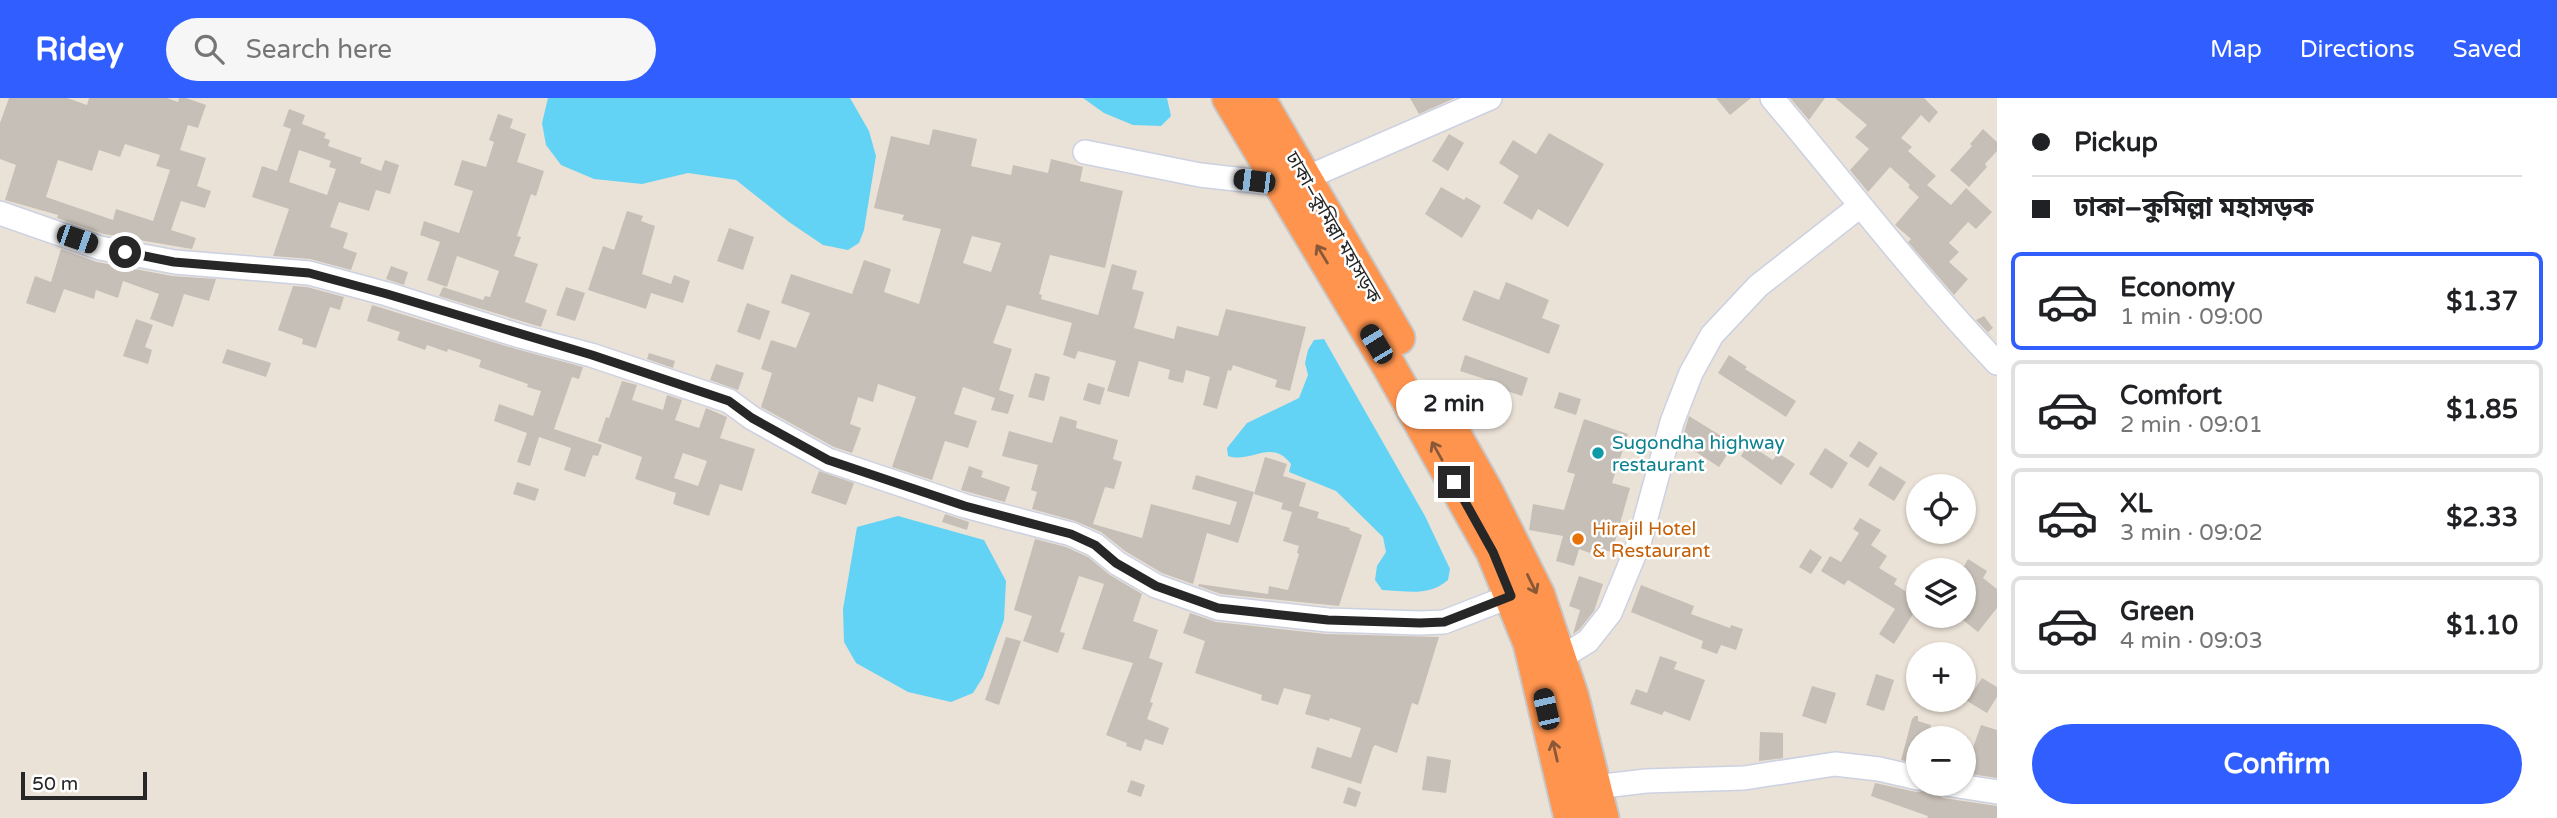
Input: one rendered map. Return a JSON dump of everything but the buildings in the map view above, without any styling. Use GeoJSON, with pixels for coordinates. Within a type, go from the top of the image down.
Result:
{"type":"FeatureCollection","features":[{"type":"Feature","properties":{"kind":"highway","name":"ঢাকা–কুমিল্লা মহাসড়ক"},"geometry":{"type":"LineString","coordinates":[[1229,98],[1293,181],[1486,491],[1538,595],[1572,697],[1599,803]]}},
{"type":"Feature","properties":{"kind":"highway","name":"ঢাকা–কুমিল্লা মহাসড়ক"},"geometry":{"type":"LineString","coordinates":[[1258,98],[1293,181],[1389,366],[1493,552],[1530,643],[1571,818]]}},
{"type":"Feature","properties":{"kind":"street"},"geometry":{"type":"LineString","coordinates":[[1085,152],[1200,175],[1293,181],[1490,98]]}},
{"type":"Feature","properties":{"kind":"street"},"geometry":{"type":"LineString","coordinates":[[1772,98],[1952,316],[1997,363]]}},
{"type":"Feature","properties":{"kind":"street"},"geometry":{"type":"LineString","coordinates":[[1559,659],[1588,641],[1610,612],[1639,543],[1672,422],[1691,373],[1712,335],[1758,286],[1860,206]]}},
{"type":"Feature","properties":{"kind":"street"},"geometry":{"type":"LineString","coordinates":[[0,213],[100,247],[174,262],[309,273],[592,355],[729,401],[752,418],[828,460],[965,506],[1071,534],[1095,545],[1116,563],[1156,586],[1218,608],[1339,621],[1420,623],[1444,622],[1511,596]]}},
{"type":"Feature","properties":{"kind":"street"},"geometry":{"type":"LineString","coordinates":[[1599,803],[1646,781],[1744,778],[1835,764],[1906,775]]}},
{"type":"Feature","properties":{"kind":"street"},"geometry":{"type":"LineString","coordinates":[[1976,789],[1997,792]]}},
{"type":"Feature","properties":{"kind":"water"},"geometry":{"type":"Polygon","coordinates":[[[548,98],[850,98],[869,131],[876,156],[864,230],[859,243],[848,250],[823,245],[736,180],[688,173],[642,184],[594,179],[561,165],[546,145],[542,123],[548,98]]]}},
{"type":"Feature","properties":{"kind":"water"},"geometry":{"type":"Polygon","coordinates":[[[1083,98],[1167,98],[1171,116],[1161,126],[1133,125],[1104,113],[1083,98]]]}},
{"type":"Feature","properties":{"kind":"water"},"geometry":{"type":"Polygon","coordinates":[[[1324,339],[1425,516],[1450,569],[1448,580],[1433,589],[1417,592],[1382,590],[1375,580],[1377,566],[1386,552],[1383,537],[1336,491],[1289,472],[1291,464],[1284,457],[1269,452],[1237,458],[1228,456],[1227,448],[1247,423],[1299,398],[1308,375],[1305,363],[1308,350],[1314,340],[1324,339]]]}},
{"type":"Feature","properties":{"kind":"water"},"geometry":{"type":"Polygon","coordinates":[[[898,516],[984,540],[1006,581],[1004,620],[983,677],[973,693],[951,702],[908,692],[856,663],[844,642],[843,609],[857,527],[898,516]]]}},
{"type":"Feature","properties":{"kind":"place","name":"Sugondha highway restaurant"},"geometry":{"type":"Point","coordinates":[1598,453]}},
{"type":"Feature","properties":{"kind":"place","name":"Hirajil Hotel & Restaurant"},"geometry":{"type":"Point","coordinates":[1578,539]}},
{"type":"Feature","properties":{"kind":"route"},"geometry":{"type":"LineString","coordinates":[[125,252],[174,262],[309,273],[592,355],[729,401],[752,418],[828,460],[965,506],[1071,534],[1095,545],[1116,563],[1156,586],[1218,608],[1328,620],[1420,623],[1444,622],[1511,596],[1493,552],[1454,482]]}}]}
